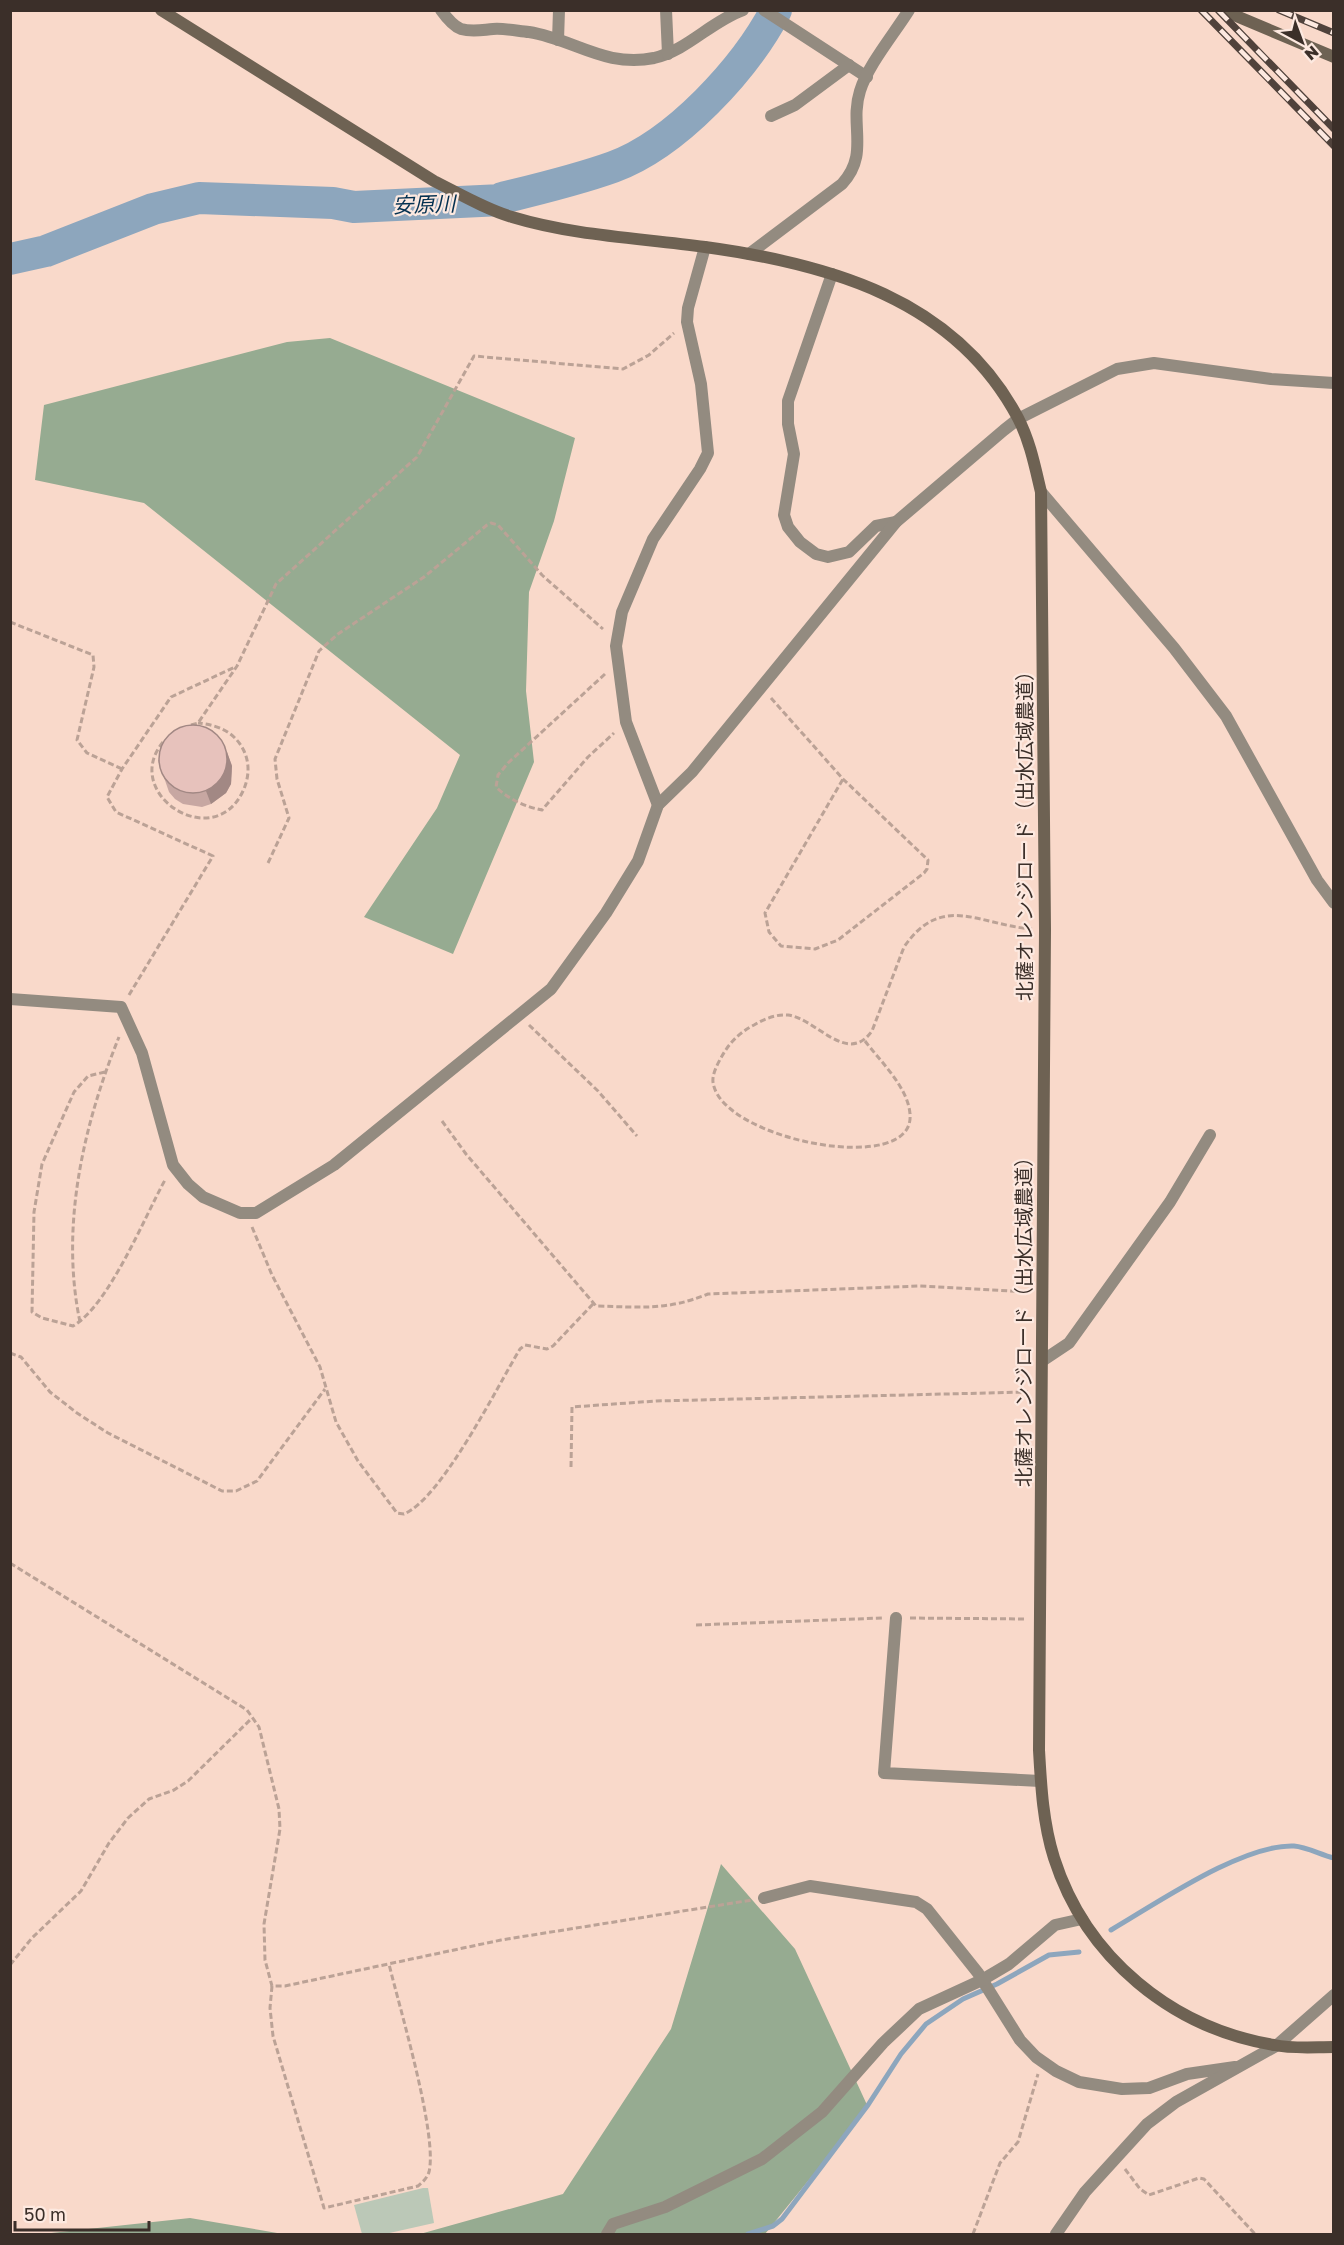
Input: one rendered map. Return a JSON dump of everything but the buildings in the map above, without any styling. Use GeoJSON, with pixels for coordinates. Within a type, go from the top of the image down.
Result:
{"type":"FeatureCollection","features":[{"type":"Feature","properties":{"kind":"street","name":"北薩オレンジロード（出水広域農道）"},"geometry":{"type":"LineString","coordinates":[[161,10],[434,181],[476,204],[511,217],[575,232],[749,254],[832,274],[887,294],[934,320],[955,337],[979,363],[1018,419],[1032,452],[1041,492],[1045,930],[1040,1781],[1054,1857],[1089,1931],[1121,1969],[1173,2010],[1200,2024],[1237,2037],[1276,2046],[1334,2047]]}},
{"type":"Feature","properties":{"kind":"street"},"geometry":{"type":"LineString","coordinates":[[441,10],[457,28],[472,32],[495,29],[532,33],[558,40],[598,56],[622,60],[668,54],[684,47],[710,27],[743,10]]}},
{"type":"Feature","properties":{"kind":"street"},"geometry":{"type":"LineString","coordinates":[[558,40],[559,10]]}},
{"type":"Feature","properties":{"kind":"street"},"geometry":{"type":"LineString","coordinates":[[666,10],[668,54]]}},
{"type":"Feature","properties":{"kind":"street"},"geometry":{"type":"LineString","coordinates":[[749,254],[842,184],[852,173],[859,144],[856,121],[860,91],[909,10]]}},
{"type":"Feature","properties":{"kind":"street"},"geometry":{"type":"LineString","coordinates":[[1222,10],[1334,57]]}},
{"type":"Feature","properties":{"kind":"street"},"geometry":{"type":"LineString","coordinates":[[766,11],[867,77]]}},
{"type":"Feature","properties":{"kind":"street"},"geometry":{"type":"LineString","coordinates":[[771,116],[795,105],[849,65]]}},
{"type":"Feature","properties":{"kind":"street"},"geometry":{"type":"LineString","coordinates":[[658,805],[626,722],[616,646],[622,612],[653,539],[668,513],[700,469],[708,453],[701,384],[687,322],[688,308],[705,247]]}},
{"type":"Feature","properties":{"kind":"street"},"geometry":{"type":"LineString","coordinates":[[832,274],[788,401],[788,424],[794,454],[784,515],[788,527],[800,542],[816,554],[828,557],[849,552],[876,526],[896,522]]}},
{"type":"Feature","properties":{"kind":"street"},"geometry":{"type":"LineString","coordinates":[[10,999],[121,1007],[130,1021],[142,1053],[173,1165],[188,1184],[203,1197],[240,1214],[256,1213],[334,1165],[551,989],[606,913],[638,861],[658,805],[692,772],[896,522],[1018,419],[1117,369],[1154,363],[1271,379],[1334,383]]}},
{"type":"Feature","properties":{"kind":"street"},"geometry":{"type":"LineString","coordinates":[[1041,492],[1174,648],[1226,716],[1317,880],[1334,903]]}},
{"type":"Feature","properties":{"kind":"street"},"geometry":{"type":"LineString","coordinates":[[1042,1361],[1069,1343],[1170,1202],[1210,1135]]}},
{"type":"Feature","properties":{"kind":"street"},"geometry":{"type":"LineString","coordinates":[[896,1618],[884,1773],[1040,1781]]}},
{"type":"Feature","properties":{"kind":"street"},"geometry":{"type":"LineString","coordinates":[[764,1898],[810,1886],[916,1902],[927,1909],[986,1986],[1020,2040],[1056,2071],[1079,2082],[1122,2089],[1149,2088],[1187,2074],[1235,2067]]}},
{"type":"Feature","properties":{"kind":"street"},"geometry":{"type":"LineString","coordinates":[[607,2235],[613,2224],[665,2207],[762,2159],[822,2112],[883,2043],[919,2009],[986,1986],[1055,1925],[1082,1919]]}},
{"type":"Feature","properties":{"kind":"street"},"geometry":{"type":"LineString","coordinates":[[1056,2235],[1085,2192],[1147,2124],[1176,2102],[1276,2046],[1334,1995]]}},
{"type":"Feature","properties":{"kind":"path"},"geometry":{"type":"LineString","coordinates":[[198,723],[237,666],[276,584],[417,458],[474,356],[623,369],[649,355],[687,322]]}},
{"type":"Feature","properties":{"kind":"path"},"geometry":{"type":"LineString","coordinates":[[268,863],[289,819],[277,779],[275,759],[319,651],[338,634],[424,577],[491,523],[498,525],[542,575],[602,627],[616,646]]}},
{"type":"Feature","properties":{"kind":"path"},"geometry":{"type":"LineString","coordinates":[[10,622],[93,655],[94,667],[77,740],[87,753],[122,769]]}},
{"type":"Feature","properties":{"kind":"path"},"geometry":{"type":"LineString","coordinates":[[617,664],[508,763],[498,775],[496,787],[503,794],[530,808],[542,810],[588,757],[626,722]]}},
{"type":"Feature","properties":{"kind":"path"},"geometry":{"type":"LineString","coordinates":[[121,1007],[213,855],[116,812],[107,797],[122,769],[171,697],[237,666]]}},
{"type":"Feature","properties":{"kind":"path"},"geometry":{"type":"LineString","coordinates":[[762,688],[880,816],[927,857],[927,869],[838,940],[815,949],[781,946],[769,932],[765,913],[843,778]]}},
{"type":"Feature","properties":{"kind":"path"},"geometry":{"type":"LineString","coordinates":[[168,737],[155,756],[154,779],[157,790],[171,808],[180,814],[203,818],[214,816],[233,805],[241,796],[248,774],[244,752],[230,734],[210,724],[187,725]]}},
{"type":"Feature","properties":{"kind":"path"},"geometry":{"type":"LineString","coordinates":[[865,1041],[907,1101],[910,1115],[908,1125],[892,1142],[836,1148],[813,1145],[761,1127],[747,1119],[721,1098],[713,1083],[713,1076],[721,1057],[733,1040],[760,1021],[776,1015],[790,1015],[800,1019],[850,1045],[865,1041],[872,1031],[904,947],[912,935],[932,918],[943,915],[993,921],[1012,928],[1045,930]]}},
{"type":"Feature","properties":{"kind":"path"},"geometry":{"type":"LineString","coordinates":[[520,1016],[598,1091],[637,1136]]}},
{"type":"Feature","properties":{"kind":"path"},"geometry":{"type":"LineString","coordinates":[[80,1322],[72,1271],[72,1230],[91,1125],[105,1072],[120,1035],[130,1021]]}},
{"type":"Feature","properties":{"kind":"path"},"geometry":{"type":"LineString","coordinates":[[105,1072],[88,1076],[75,1092],[42,1164],[34,1212],[32,1312],[62,1324],[73,1326],[80,1322],[96,1305],[173,1165]]}},
{"type":"Feature","properties":{"kind":"path"},"geometry":{"type":"LineString","coordinates":[[442,1120],[466,1154],[596,1306],[664,1308],[682,1305],[708,1294],[920,1286],[1043,1293]]}},
{"type":"Feature","properties":{"kind":"path"},"geometry":{"type":"LineString","coordinates":[[246,1213],[272,1275],[320,1367],[336,1422],[358,1461],[383,1497],[398,1513],[404,1514],[420,1505],[448,1469],[520,1348],[525,1346],[547,1349],[554,1346],[593,1304]]}},
{"type":"Feature","properties":{"kind":"path"},"geometry":{"type":"LineString","coordinates":[[10,1353],[21,1357],[50,1392],[76,1413],[108,1433],[222,1491],[236,1491],[257,1481],[325,1389]]}},
{"type":"Feature","properties":{"kind":"path"},"geometry":{"type":"LineString","coordinates":[[571,1467],[572,1407],[656,1401],[1042,1391]]}},
{"type":"Feature","properties":{"kind":"path"},"geometry":{"type":"LineString","coordinates":[[10,1563],[188,1671],[247,1710],[262,1735],[279,1809],[280,1829],[264,1924],[265,1960],[272,1986],[270,2008],[273,2036],[324,2208],[418,2186],[426,2179],[429,2171],[431,2156],[422,2101],[389,1964]]}},
{"type":"Feature","properties":{"kind":"path"},"geometry":{"type":"LineString","coordinates":[[696,1625],[896,1618],[1040,1619]]}},
{"type":"Feature","properties":{"kind":"path"},"geometry":{"type":"LineString","coordinates":[[10,1965],[32,1938],[81,1891],[109,1843],[128,1818],[149,1799],[174,1790],[188,1781],[252,1718]]}},
{"type":"Feature","properties":{"kind":"path"},"geometry":{"type":"LineString","coordinates":[[272,1986],[285,1986],[501,1941],[764,1898]]}},
{"type":"Feature","properties":{"kind":"path"},"geometry":{"type":"LineString","coordinates":[[973,2235],[1000,2163],[1018,2142],[1042,2061]]}},
{"type":"Feature","properties":{"kind":"path"},"geometry":{"type":"LineString","coordinates":[[1117,2157],[1133,2182],[1149,2194],[1199,2178],[1204,2179],[1255,2235]]}},
{"type":"Feature","properties":{"kind":"green space"},"geometry":{"type":"Polygon","coordinates":[[[330,338],[575,438],[554,521],[529,592],[526,691],[534,762],[453,954],[364,917],[437,808],[460,755],[144,503],[35,480],[44,405],[287,342],[330,338]]]}},
{"type":"Feature","properties":{"kind":"green space"},"geometry":{"type":"Polygon","coordinates":[[[721,1864],[795,1949],[868,2107],[765,2234],[420,2234],[563,2194],[671,2029],[721,1864]]]}},
{"type":"Feature","properties":{"kind":"green space"},"geometry":{"type":"Polygon","coordinates":[[[428,2188],[434,2223],[385,2234],[362,2234],[354,2205],[428,2188]]]}},
{"type":"Feature","properties":{"kind":"green space"},"geometry":{"type":"Polygon","coordinates":[[[190,2218],[283,2234],[42,2234],[190,2218]]]}},
{"type":"Feature","properties":{"kind":"waterway","name":"安原川"},"geometry":{"type":"LineString","coordinates":[[10,259],[46,251],[153,209],[199,198],[333,203],[354,207],[502,200],[502,198],[599,172],[637,156],[661,141],[707,102],[746,56],[776,10]]}},
{"type":"Feature","properties":{"kind":"waterway"},"geometry":{"type":"LineString","coordinates":[[1111,1930],[1175,1891],[1225,1865],[1250,1855],[1273,1848],[1294,1846],[1334,1858]]}},
{"type":"Feature","properties":{"kind":"waterway"},"geometry":{"type":"LineString","coordinates":[[748,2234],[773,2226],[782,2219],[868,2105],[901,2054],[926,2024],[963,1999],[997,1984],[1049,1955],[1079,1952]]}},
{"type":"Feature","properties":{"kind":"railway"},"geometry":{"type":"LineString","coordinates":[[1201,10],[1334,146]]}},
{"type":"Feature","properties":{"kind":"railway"},"geometry":{"type":"LineString","coordinates":[[1218,10],[1334,129]]}},
{"type":"Feature","properties":{"kind":"railway"},"geometry":{"type":"LineString","coordinates":[[1279,10],[1334,33]]}}]}
